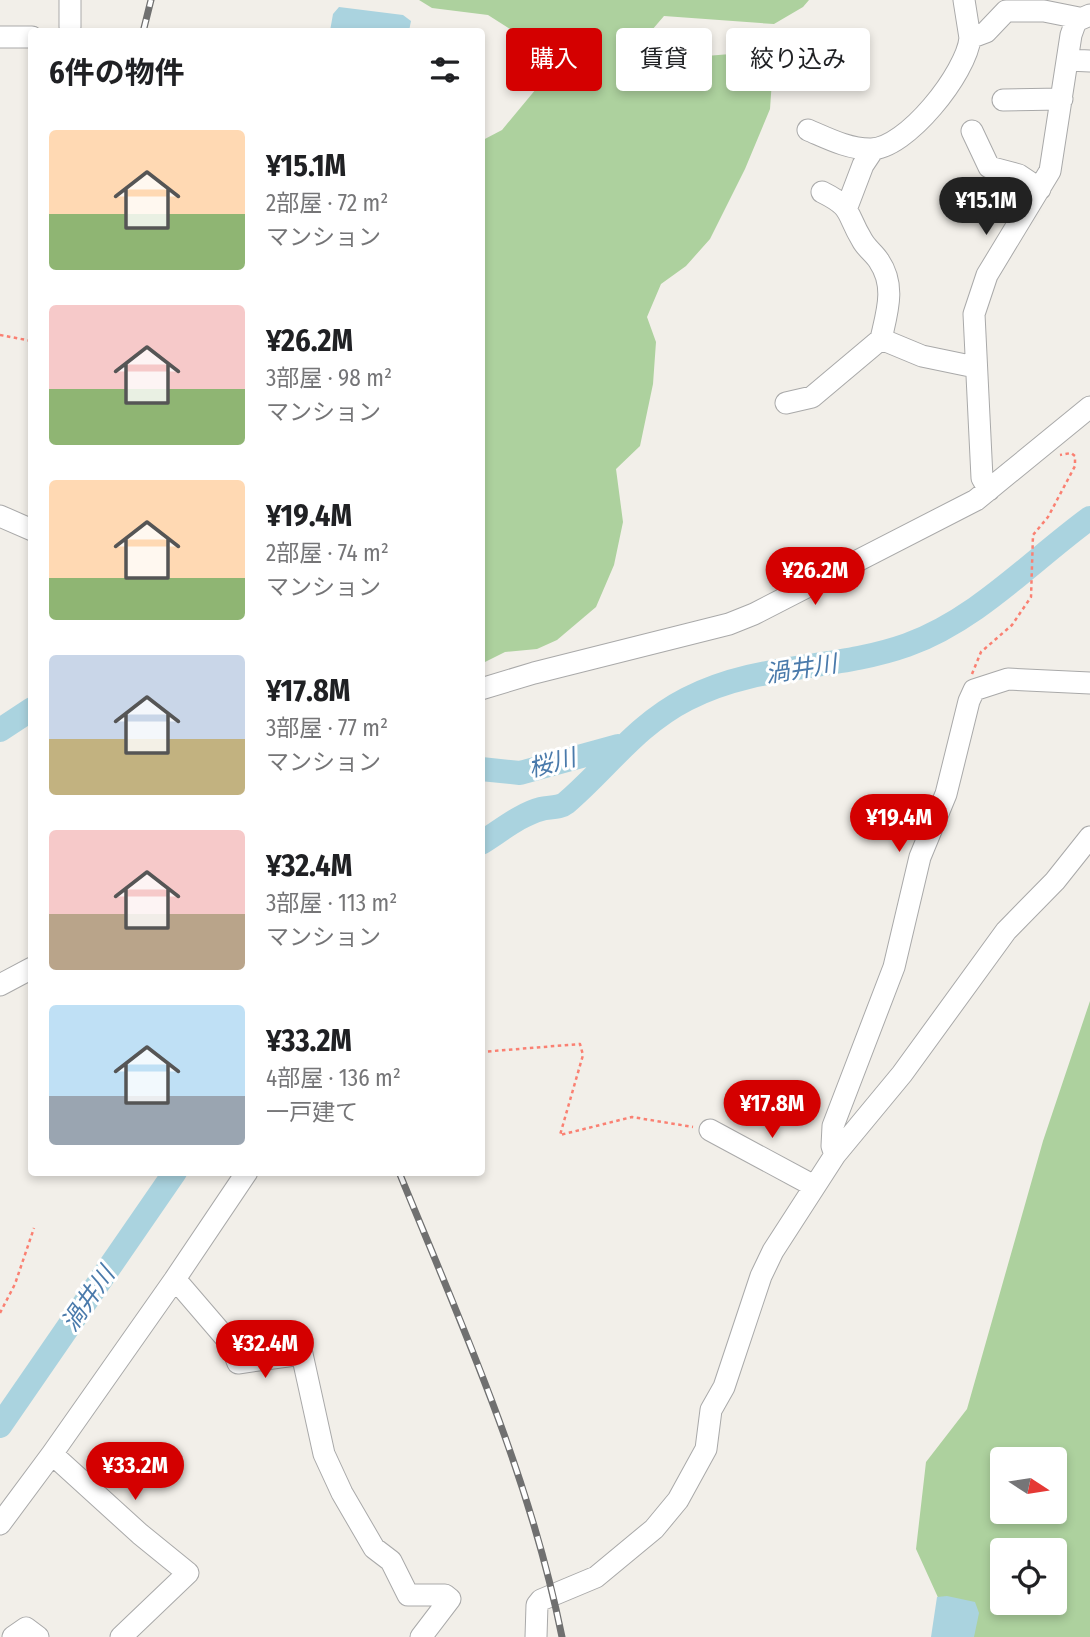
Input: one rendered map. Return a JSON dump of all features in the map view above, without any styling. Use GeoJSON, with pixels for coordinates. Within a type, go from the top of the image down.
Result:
{"type":"FeatureCollection","features":[{"type":"Feature","properties":{"kind":"street"},"geometry":{"type":"LineString","coordinates":[[69,0],[70,27]]}},
{"type":"Feature","properties":{"kind":"street"},"geometry":{"type":"LineString","coordinates":[[847,206],[863,165],[873,150],[897,138],[939,99],[965,58],[970,38],[964,0]]}},
{"type":"Feature","properties":{"kind":"street"},"geometry":{"type":"LineString","coordinates":[[970,38],[986,32],[1006,5],[1044,11],[1080,11],[1073,27],[1052,164],[1040,189],[981,287],[973,322],[982,478],[989,491]]}},
{"type":"Feature","properties":{"kind":"street"},"geometry":{"type":"LineString","coordinates":[[0,37],[28,37]]}},
{"type":"Feature","properties":{"kind":"street"},"geometry":{"type":"LineString","coordinates":[[1068,60],[1090,61]]}},
{"type":"Feature","properties":{"kind":"street"},"geometry":{"type":"LineString","coordinates":[[1003,100],[1062,99]]}},
{"type":"Feature","properties":{"kind":"street"},"geometry":{"type":"LineString","coordinates":[[808,130],[837,142],[873,150]]}},
{"type":"Feature","properties":{"kind":"street"},"geometry":{"type":"LineString","coordinates":[[972,131],[989,167],[1019,175],[1040,189]]}},
{"type":"Feature","properties":{"kind":"street"},"geometry":{"type":"LineString","coordinates":[[786,403],[812,397],[881,340],[889,301],[888,279],[878,259],[862,240],[847,206],[822,192]]}},
{"type":"Feature","properties":{"kind":"street"},"geometry":{"type":"LineString","coordinates":[[881,340],[922,356],[975,367]]}},
{"type":"Feature","properties":{"kind":"street"},"geometry":{"type":"LineString","coordinates":[[485,689],[742,619],[976,500],[1090,407]]}},
{"type":"Feature","properties":{"kind":"street"},"geometry":{"type":"LineString","coordinates":[[0,516],[28,528]]}},
{"type":"Feature","properties":{"kind":"street"},"geometry":{"type":"LineString","coordinates":[[835,1155],[832,1146],[833,1126],[894,967],[920,857],[946,794],[974,690],[986,684],[1007,680],[1090,683]]}},
{"type":"Feature","properties":{"kind":"street"},"geometry":{"type":"LineString","coordinates":[[536,1637],[537,1605],[541,1600],[596,1577],[640,1543],[654,1530],[690,1480],[706,1449],[711,1410],[724,1387],[761,1276],[814,1186],[835,1155],[909,1065],[1006,931],[1055,881],[1090,836]]}},
{"type":"Feature","properties":{"kind":"street"},"geometry":{"type":"LineString","coordinates":[[0,985],[28,970]]}},
{"type":"Feature","properties":{"kind":"street"},"geometry":{"type":"LineString","coordinates":[[710,1130],[814,1186]]}},
{"type":"Feature","properties":{"kind":"street"},"geometry":{"type":"LineString","coordinates":[[0,1524],[175,1279],[244,1176]]}},
{"type":"Feature","properties":{"kind":"street"},"geometry":{"type":"LineString","coordinates":[[175,1279],[230,1343],[238,1363],[302,1354],[324,1454],[342,1493],[374,1548],[391,1561],[408,1595],[445,1595],[450,1599],[421,1637]]}},
{"type":"Feature","properties":{"kind":"street"},"geometry":{"type":"LineString","coordinates":[[52,1454],[139,1534],[188,1573],[121,1637]]}},
{"type":"Feature","properties":{"kind":"street"},"geometry":{"type":"LineString","coordinates":[[13,1637],[26,1628],[38,1637]]}},
{"type":"Feature","properties":{"kind":"path"},"geometry":{"type":"LineString","coordinates":[[0,335],[28,340]]}},
{"type":"Feature","properties":{"kind":"path"},"geometry":{"type":"LineString","coordinates":[[974,690],[971,677],[976,659],[1012,625],[1031,597],[1033,535],[1048,517],[1075,466],[1075,456],[1071,453],[1061,454],[1049,461]]}},
{"type":"Feature","properties":{"kind":"path"},"geometry":{"type":"LineString","coordinates":[[485,1052],[580,1044],[583,1055],[560,1135],[632,1117],[710,1130]]}},
{"type":"Feature","properties":{"kind":"path"},"geometry":{"type":"LineString","coordinates":[[0,1313],[15,1284],[34,1227]]}},
{"type":"Feature","properties":{"kind":"green space"},"geometry":{"type":"Polygon","coordinates":[[[419,0],[809,0],[803,7],[774,24],[664,16],[654,28],[616,28],[616,91],[712,91],[712,56],[726,55],[726,91],[771,91],[770,109],[745,169],[710,239],[686,266],[661,284],[647,317],[656,342],[653,384],[640,446],[616,469],[623,522],[614,565],[596,607],[557,640],[537,649],[505,652],[485,662],[485,139],[502,130],[534,91],[602,91],[602,28],[509,28],[488,15],[432,8],[419,0]]]}},
{"type":"Feature","properties":{"kind":"green space"},"geometry":{"type":"Polygon","coordinates":[[[1090,1001],[1090,1637],[956,1637],[916,1549],[926,1462],[967,1409],[1043,1141],[1090,1001]]]}},
{"type":"Feature","properties":{"kind":"water"},"geometry":{"type":"Polygon","coordinates":[[[339,7],[403,15],[411,21],[410,28],[331,28],[333,14],[339,7]]]}},
{"type":"Feature","properties":{"kind":"water"},"geometry":{"type":"Polygon","coordinates":[[[947,1596],[975,1602],[979,1613],[974,1637],[931,1637],[937,1597],[947,1596]]]}},
{"type":"Feature","properties":{"kind":"waterway","name":"渦井川"},"geometry":{"type":"LineString","coordinates":[[485,840],[526,815],[566,803],[652,721],[687,699],[741,679],[880,653],[933,634],[980,605],[1090,518]]}},
{"type":"Feature","properties":{"kind":"waterway","name":"桜川"},"geometry":{"type":"LineString","coordinates":[[0,730],[28,712]]}},
{"type":"Feature","properties":{"kind":"waterway","name":"桜川"},"geometry":{"type":"LineString","coordinates":[[485,769],[520,773],[618,746]]}},
{"type":"Feature","properties":{"kind":"waterway","name":"渦井川"},"geometry":{"type":"LineString","coordinates":[[0,1426],[172,1176]]}},
{"type":"Feature","properties":{"kind":"railway"},"geometry":{"type":"LineString","coordinates":[[144,28],[151,0]]}},
{"type":"Feature","properties":{"kind":"railway"},"geometry":{"type":"LineString","coordinates":[[401,1176],[470,1344],[513,1458],[548,1576],[562,1637]]}}]}
